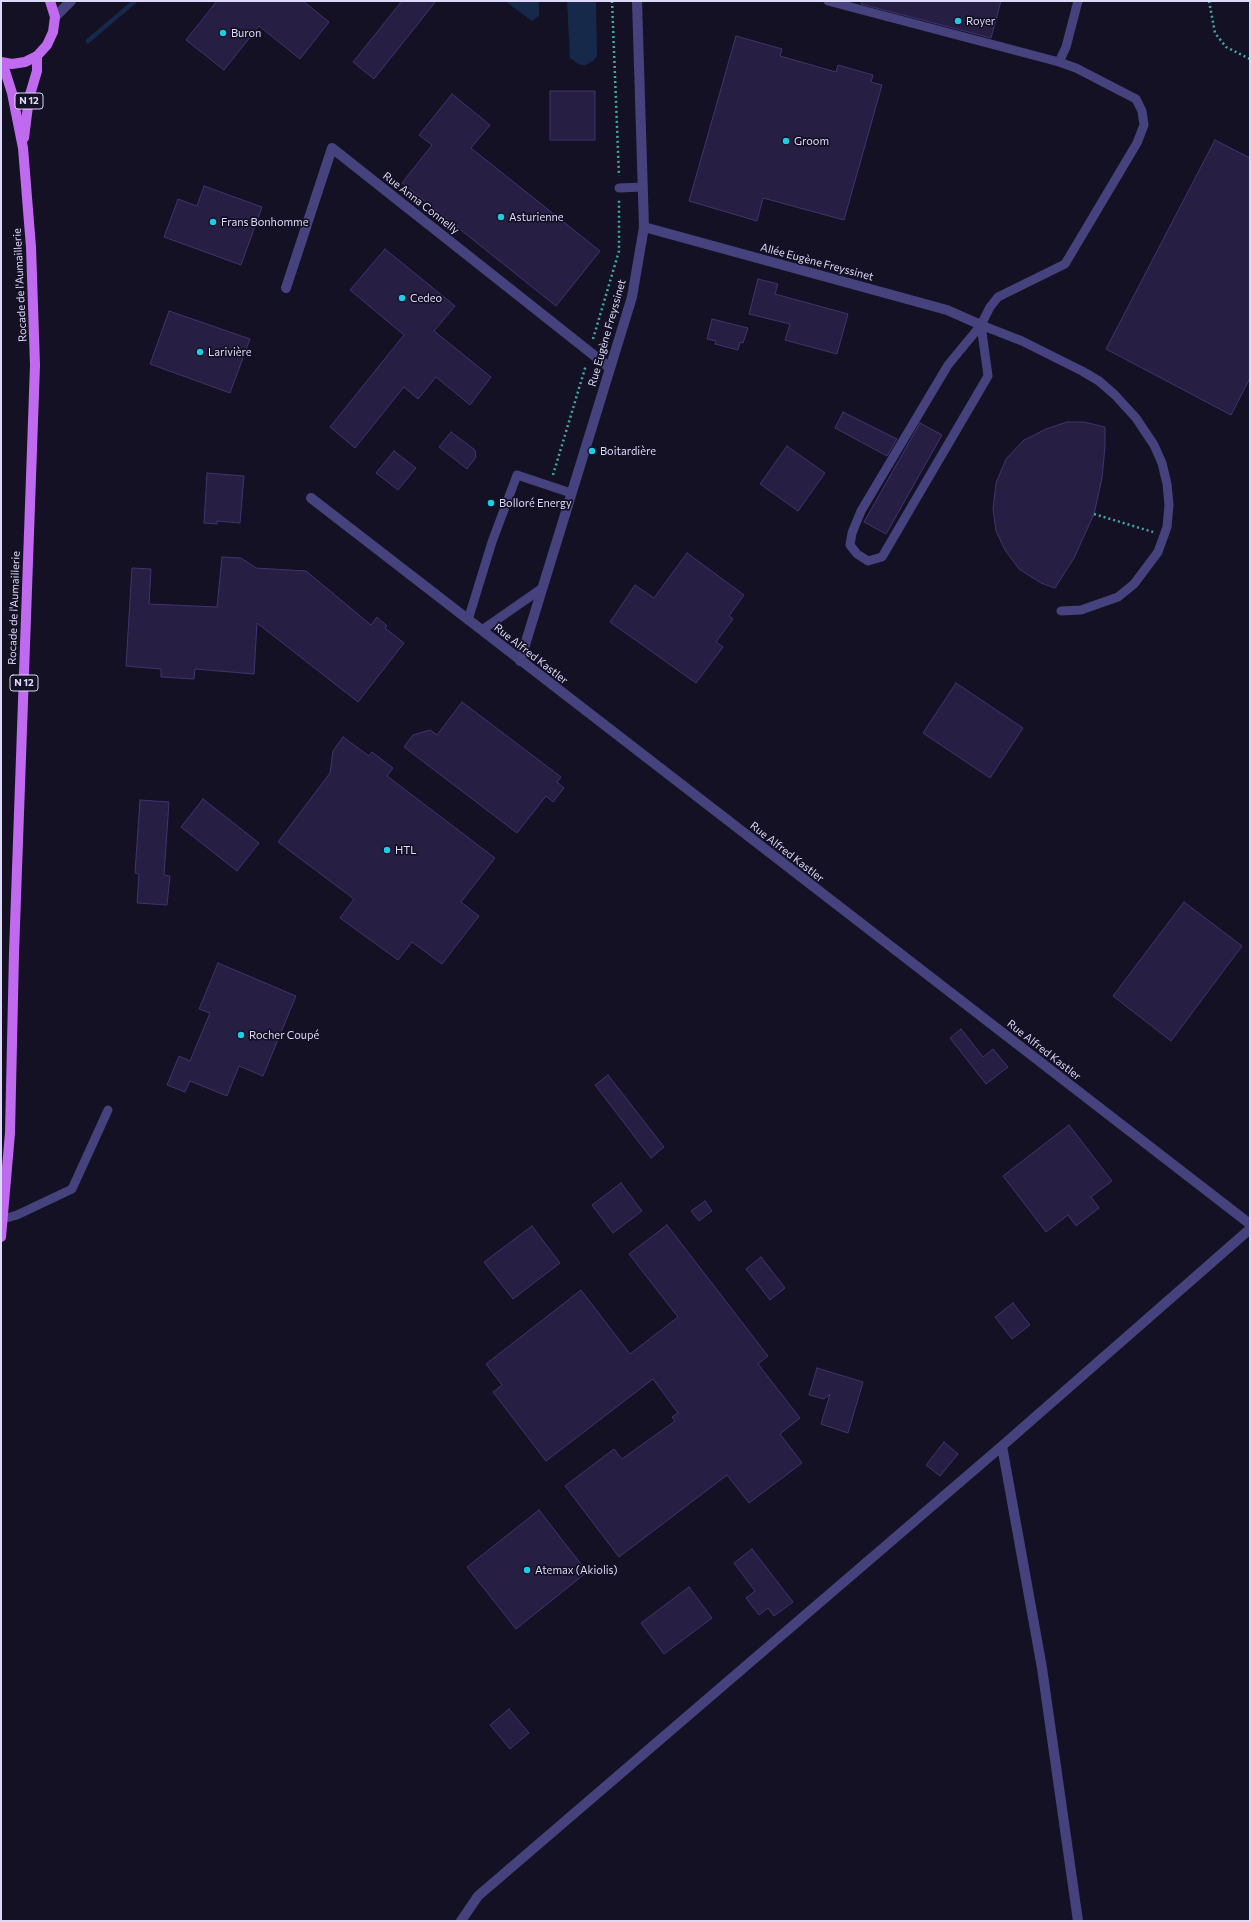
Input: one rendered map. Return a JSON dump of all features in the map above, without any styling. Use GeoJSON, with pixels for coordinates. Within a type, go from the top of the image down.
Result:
{"type":"FeatureCollection","features":[{"type":"Feature","properties":{"kind":"main road"},"geometry":{"type":"LineString","coordinates":[[1,64],[25,62],[36,56],[47,45],[53,32],[55,17],[50,1]]}},
{"type":"Feature","properties":{"kind":"main road","name":"Rocade de l'Aumaillerie"},"geometry":{"type":"LineString","coordinates":[[23,148],[29,98],[37,71],[36,56]]}},
{"type":"Feature","properties":{"kind":"main road","name":"Rocade de l'Aumaillerie"},"geometry":{"type":"LineString","coordinates":[[1,64],[5,71],[12,93],[23,148],[30,247],[35,365],[14,953],[10,1133],[1,1237]]}},
{"type":"Feature","properties":{"kind":"street"},"geometry":{"type":"LineString","coordinates":[[55,17],[71,1]]}},
{"type":"Feature","properties":{"kind":"street","name":"Rue Eugène Freyssinet"},"geometry":{"type":"LineString","coordinates":[[520,661],[632,297],[644,227],[637,1]]}},
{"type":"Feature","properties":{"kind":"street","name":"Rue Anna Connelly"},"geometry":{"type":"LineString","coordinates":[[286,288],[332,148],[610,368]]}},
{"type":"Feature","properties":{"kind":"street","name":"Allée Eugène Freyssinet"},"geometry":{"type":"LineString","coordinates":[[644,227],[947,310],[981,325]]}},
{"type":"Feature","properties":{"kind":"street","name":"Rue Alfred Kastler"},"geometry":{"type":"LineString","coordinates":[[310,498],[1250,1224]]}},
{"type":"Feature","properties":{"kind":"street"},"geometry":{"type":"LineString","coordinates":[[461,1921],[478,1896],[1002,1446],[1250,1229]]}},
{"type":"Feature","properties":{"kind":"street"},"geometry":{"type":"LineString","coordinates":[[1002,1446],[1042,1668],[1078,1921]]}},
{"type":"Feature","properties":{"kind":"lane"},"geometry":{"type":"LineString","coordinates":[[828,1],[1059,62],[1076,68],[1136,100],[1142,111],[1144,125],[1137,143],[1065,264],[998,297],[990,307],[981,325],[948,365],[861,511],[852,532],[850,546],[868,561],[882,556],[988,376],[981,325]]}},
{"type":"Feature","properties":{"kind":"lane"},"geometry":{"type":"LineString","coordinates":[[1059,62],[1066,47],[1078,1]]}},
{"type":"Feature","properties":{"kind":"lane"},"geometry":{"type":"LineString","coordinates":[[619,188],[643,187]]}},
{"type":"Feature","properties":{"kind":"lane"},"geometry":{"type":"LineString","coordinates":[[981,325],[1022,341],[1082,370],[1115,395],[1136,418],[1154,445],[1162,463],[1167,484],[1169,505],[1167,527],[1158,552],[1134,584],[1118,596],[1081,610],[1061,611]]}},
{"type":"Feature","properties":{"kind":"lane"},"geometry":{"type":"LineString","coordinates":[[468,620],[492,542],[517,475],[571,493]]}},
{"type":"Feature","properties":{"kind":"lane"},"geometry":{"type":"LineString","coordinates":[[482,630],[541,589]]}},
{"type":"Feature","properties":{"kind":"lane"},"geometry":{"type":"LineString","coordinates":[[2,1219],[17,1216],[72,1189],[108,1110]]}},
{"type":"Feature","properties":{"kind":"path"},"geometry":{"type":"LineString","coordinates":[[550,486],[619,251],[619,188],[612,1]]}},
{"type":"Feature","properties":{"kind":"path"},"geometry":{"type":"LineString","coordinates":[[1209,1],[1215,33],[1226,47],[1250,59]]}},
{"type":"Feature","properties":{"kind":"path"},"geometry":{"type":"LineString","coordinates":[[1094,514],[1164,536]]}},
{"type":"Feature","properties":{"kind":"water"},"geometry":{"type":"Polygon","coordinates":[[[505,1],[539,1],[539,16],[532,21],[505,1]]]}},
{"type":"Feature","properties":{"kind":"water"},"geometry":{"type":"Polygon","coordinates":[[[567,1],[596,1],[597,56],[593,61],[586,65],[580,65],[570,58],[567,1]]]}},
{"type":"Feature","properties":{"kind":"building","name":"Buron"},"geometry":{"type":"Polygon","coordinates":[[[217,1],[303,1],[329,22],[300,59],[259,26],[224,70],[186,40],[217,1]]]}},
{"type":"Feature","properties":{"kind":"building"},"geometry":{"type":"Polygon","coordinates":[[[402,1],[436,1],[374,79],[353,62],[402,1]]]}},
{"type":"Feature","properties":{"kind":"building","name":"Royer"},"geometry":{"type":"Polygon","coordinates":[[[862,1],[1001,1],[991,38],[861,4],[862,1]]]}},
{"type":"Feature","properties":{"kind":"building","name":"Groom"},"geometry":{"type":"Polygon","coordinates":[[[736,36],[782,49],[780,56],[836,72],[838,65],[873,75],[871,82],[882,85],[844,220],[763,198],[757,221],[689,201],[736,36]]]}},
{"type":"Feature","properties":{"kind":"building"},"geometry":{"type":"Polygon","coordinates":[[[550,91],[595,91],[595,140],[550,140],[550,91]]]}},
{"type":"Feature","properties":{"kind":"building","name":"Asturienne"},"geometry":{"type":"Polygon","coordinates":[[[452,94],[490,125],[471,148],[600,251],[556,306],[402,183],[432,145],[419,135],[452,94]]]}},
{"type":"Feature","properties":{"kind":"building"},"geometry":{"type":"Polygon","coordinates":[[[1215,140],[1250,158],[1250,378],[1231,415],[1106,349],[1215,140]]]}},
{"type":"Feature","properties":{"kind":"building","name":"Frans Bonhomme"},"geometry":{"type":"Polygon","coordinates":[[[204,186],[262,207],[241,265],[164,237],[178,199],[197,206],[204,186]]]}},
{"type":"Feature","properties":{"kind":"building"},"geometry":{"type":"Polygon","coordinates":[[[385,249],[455,306],[434,331],[491,377],[470,405],[436,377],[418,399],[404,387],[355,448],[330,427],[404,335],[350,290],[385,249]]]}},
{"type":"Feature","properties":{"kind":"building"},"geometry":{"type":"Polygon","coordinates":[[[758,279],[778,284],[775,294],[848,314],[837,354],[785,340],[790,324],[749,314],[758,279]]]}},
{"type":"Feature","properties":{"kind":"building","name":"Larivière"},"geometry":{"type":"Polygon","coordinates":[[[169,311],[250,339],[230,393],[150,364],[169,311]]]}},
{"type":"Feature","properties":{"kind":"building"},"geometry":{"type":"Polygon","coordinates":[[[712,319],[748,328],[743,343],[740,342],[738,350],[715,344],[716,341],[707,339],[712,319]]]}},
{"type":"Feature","properties":{"kind":"building"},"geometry":{"type":"Polygon","coordinates":[[[843,412],[897,439],[887,456],[835,428],[843,412]]]}},
{"type":"Feature","properties":{"kind":"building"},"geometry":{"type":"Polygon","coordinates":[[[1067,422],[1084,422],[1105,427],[1105,447],[1102,478],[1094,514],[1074,558],[1055,588],[1041,583],[1019,569],[1005,550],[996,531],[993,509],[996,483],[1006,459],[1024,440],[1046,429],[1067,422]]]}},
{"type":"Feature","properties":{"kind":"building"},"geometry":{"type":"Polygon","coordinates":[[[920,423],[942,435],[886,534],[864,522],[920,423]]]}},
{"type":"Feature","properties":{"kind":"building"},"geometry":{"type":"Polygon","coordinates":[[[451,432],[475,450],[476,457],[467,469],[439,447],[451,432]]]}},
{"type":"Feature","properties":{"kind":"building"},"geometry":{"type":"Polygon","coordinates":[[[787,446],[825,473],[798,511],[760,484],[787,446]]]}},
{"type":"Feature","properties":{"kind":"building"},"geometry":{"type":"Polygon","coordinates":[[[394,451],[416,468],[398,490],[376,473],[394,451]]]}},
{"type":"Feature","properties":{"kind":"building"},"geometry":{"type":"Polygon","coordinates":[[[207,473],[244,476],[240,523],[217,521],[217,524],[204,523],[207,473]]]}},
{"type":"Feature","properties":{"kind":"building"},"geometry":{"type":"Polygon","coordinates":[[[687,553],[744,595],[729,616],[733,619],[716,642],[723,647],[696,683],[610,622],[635,585],[654,598],[687,553]]]}},
{"type":"Feature","properties":{"kind":"building"},"geometry":{"type":"Polygon","coordinates":[[[222,557],[241,558],[256,568],[306,571],[371,625],[377,617],[387,626],[385,628],[404,643],[358,702],[257,623],[254,674],[195,669],[194,679],[161,677],[161,669],[126,666],[132,568],[151,569],[149,604],[217,607],[222,557]]]}},
{"type":"Feature","properties":{"kind":"building"},"geometry":{"type":"Polygon","coordinates":[[[956,683],[1023,728],[990,778],[923,733],[956,683]]]}},
{"type":"Feature","properties":{"kind":"building"},"geometry":{"type":"Polygon","coordinates":[[[462,702],[561,777],[557,782],[564,788],[553,802],[546,796],[517,833],[404,747],[413,735],[430,730],[437,735],[462,702]]]}},
{"type":"Feature","properties":{"kind":"building","name":"HTL"},"geometry":{"type":"Polygon","coordinates":[[[343,737],[369,756],[372,752],[393,768],[387,776],[495,858],[461,902],[479,916],[442,964],[412,942],[398,960],[340,918],[354,899],[278,842],[330,773],[333,751],[343,737]]]}},
{"type":"Feature","properties":{"kind":"building"},"geometry":{"type":"Polygon","coordinates":[[[203,799],[259,843],[237,871],[181,827],[203,799]]]}},
{"type":"Feature","properties":{"kind":"building"},"geometry":{"type":"Polygon","coordinates":[[[140,800],[169,802],[164,875],[170,876],[167,905],[137,903],[139,874],[135,873],[140,800]]]}},
{"type":"Feature","properties":{"kind":"building"},"geometry":{"type":"Polygon","coordinates":[[[1184,902],[1242,946],[1171,1041],[1113,996],[1184,902]]]}},
{"type":"Feature","properties":{"kind":"building","name":"Rocher Coupé"},"geometry":{"type":"Polygon","coordinates":[[[218,963],[296,996],[263,1076],[239,1066],[227,1096],[190,1081],[185,1092],[167,1085],[179,1056],[190,1061],[210,1013],[199,1009],[218,963]]]}},
{"type":"Feature","properties":{"kind":"building"},"geometry":{"type":"Polygon","coordinates":[[[961,1029],[983,1057],[993,1049],[1008,1067],[986,1084],[950,1038],[961,1029]]]}},
{"type":"Feature","properties":{"kind":"building"},"geometry":{"type":"Polygon","coordinates":[[[608,1075],[664,1147],[651,1158],[595,1085],[608,1075]]]}},
{"type":"Feature","properties":{"kind":"building"},"geometry":{"type":"Polygon","coordinates":[[[1069,1125],[1112,1181],[1091,1197],[1099,1208],[1076,1226],[1068,1215],[1046,1232],[1003,1176],[1069,1125]]]}},
{"type":"Feature","properties":{"kind":"building"},"geometry":{"type":"Polygon","coordinates":[[[621,1183],[642,1211],[613,1233],[592,1205],[621,1183]]]}},
{"type":"Feature","properties":{"kind":"building"},"geometry":{"type":"Polygon","coordinates":[[[705,1201],[712,1211],[699,1221],[691,1211],[705,1201]]]}},
{"type":"Feature","properties":{"kind":"building"},"geometry":{"type":"Polygon","coordinates":[[[667,1225],[768,1356],[758,1364],[800,1418],[780,1434],[802,1463],[749,1503],[727,1475],[619,1557],[565,1486],[614,1449],[622,1459],[675,1421],[672,1417],[678,1413],[653,1379],[546,1461],[493,1392],[502,1385],[486,1364],[581,1290],[630,1354],[678,1317],[629,1254],[667,1225]]]}},
{"type":"Feature","properties":{"kind":"building"},"geometry":{"type":"Polygon","coordinates":[[[532,1226],[560,1263],[513,1299],[484,1262],[532,1226]]]}},
{"type":"Feature","properties":{"kind":"building"},"geometry":{"type":"Polygon","coordinates":[[[761,1257],[785,1288],[770,1300],[746,1269],[761,1257]]]}},
{"type":"Feature","properties":{"kind":"building"},"geometry":{"type":"Polygon","coordinates":[[[1013,1303],[1030,1325],[1012,1339],[995,1317],[1013,1303]]]}},
{"type":"Feature","properties":{"kind":"building"},"geometry":{"type":"Polygon","coordinates":[[[817,1368],[863,1382],[848,1433],[821,1424],[830,1394],[824,1399],[809,1395],[817,1368]]]}},
{"type":"Feature","properties":{"kind":"building"},"geometry":{"type":"Polygon","coordinates":[[[944,1442],[958,1454],[940,1476],[926,1465],[944,1442]]]}},
{"type":"Feature","properties":{"kind":"building","name":"Atemax (Akiolis)"},"geometry":{"type":"Polygon","coordinates":[[[539,1510],[587,1572],[516,1629],[467,1567],[539,1510]]]}},
{"type":"Feature","properties":{"kind":"building"},"geometry":{"type":"Polygon","coordinates":[[[752,1549],[793,1602],[774,1616],[768,1608],[759,1615],[746,1598],[755,1591],[734,1563],[752,1549]]]}},
{"type":"Feature","properties":{"kind":"building"},"geometry":{"type":"Polygon","coordinates":[[[689,1587],[712,1618],[664,1654],[641,1623],[689,1587]]]}},
{"type":"Feature","properties":{"kind":"building"},"geometry":{"type":"Polygon","coordinates":[[[509,1709],[529,1733],[510,1749],[490,1725],[509,1709]]]}},
{"type":"Feature","properties":{"kind":"waterway"},"geometry":{"type":"LineString","coordinates":[[88,41],[135,1]]}},
{"type":"Feature","properties":{"kind":"place","name":"Royer"},"geometry":{"type":"Point","coordinates":[958,21]}},
{"type":"Feature","properties":{"kind":"place","name":"Buron"},"geometry":{"type":"Point","coordinates":[223,33]}},
{"type":"Feature","properties":{"kind":"place","name":"Groom"},"geometry":{"type":"Point","coordinates":[786,141]}},
{"type":"Feature","properties":{"kind":"place","name":"Asturienne"},"geometry":{"type":"Point","coordinates":[501,217]}},
{"type":"Feature","properties":{"kind":"place","name":"Frans Bonhomme"},"geometry":{"type":"Point","coordinates":[213,222]}},
{"type":"Feature","properties":{"kind":"place","name":"Cedeo"},"geometry":{"type":"Point","coordinates":[402,298]}},
{"type":"Feature","properties":{"kind":"place","name":"Larivière"},"geometry":{"type":"Point","coordinates":[200,352]}},
{"type":"Feature","properties":{"kind":"place","name":"Boitardière"},"geometry":{"type":"Point","coordinates":[592,451]}},
{"type":"Feature","properties":{"kind":"place","name":"Bolloré Energy"},"geometry":{"type":"Point","coordinates":[491,503]}},
{"type":"Feature","properties":{"kind":"place","name":"HTL"},"geometry":{"type":"Point","coordinates":[387,850]}},
{"type":"Feature","properties":{"kind":"place","name":"Rocher Coupé"},"geometry":{"type":"Point","coordinates":[241,1035]}},
{"type":"Feature","properties":{"kind":"place","name":"Atemax (Akiolis)"},"geometry":{"type":"Point","coordinates":[527,1570]}}]}
